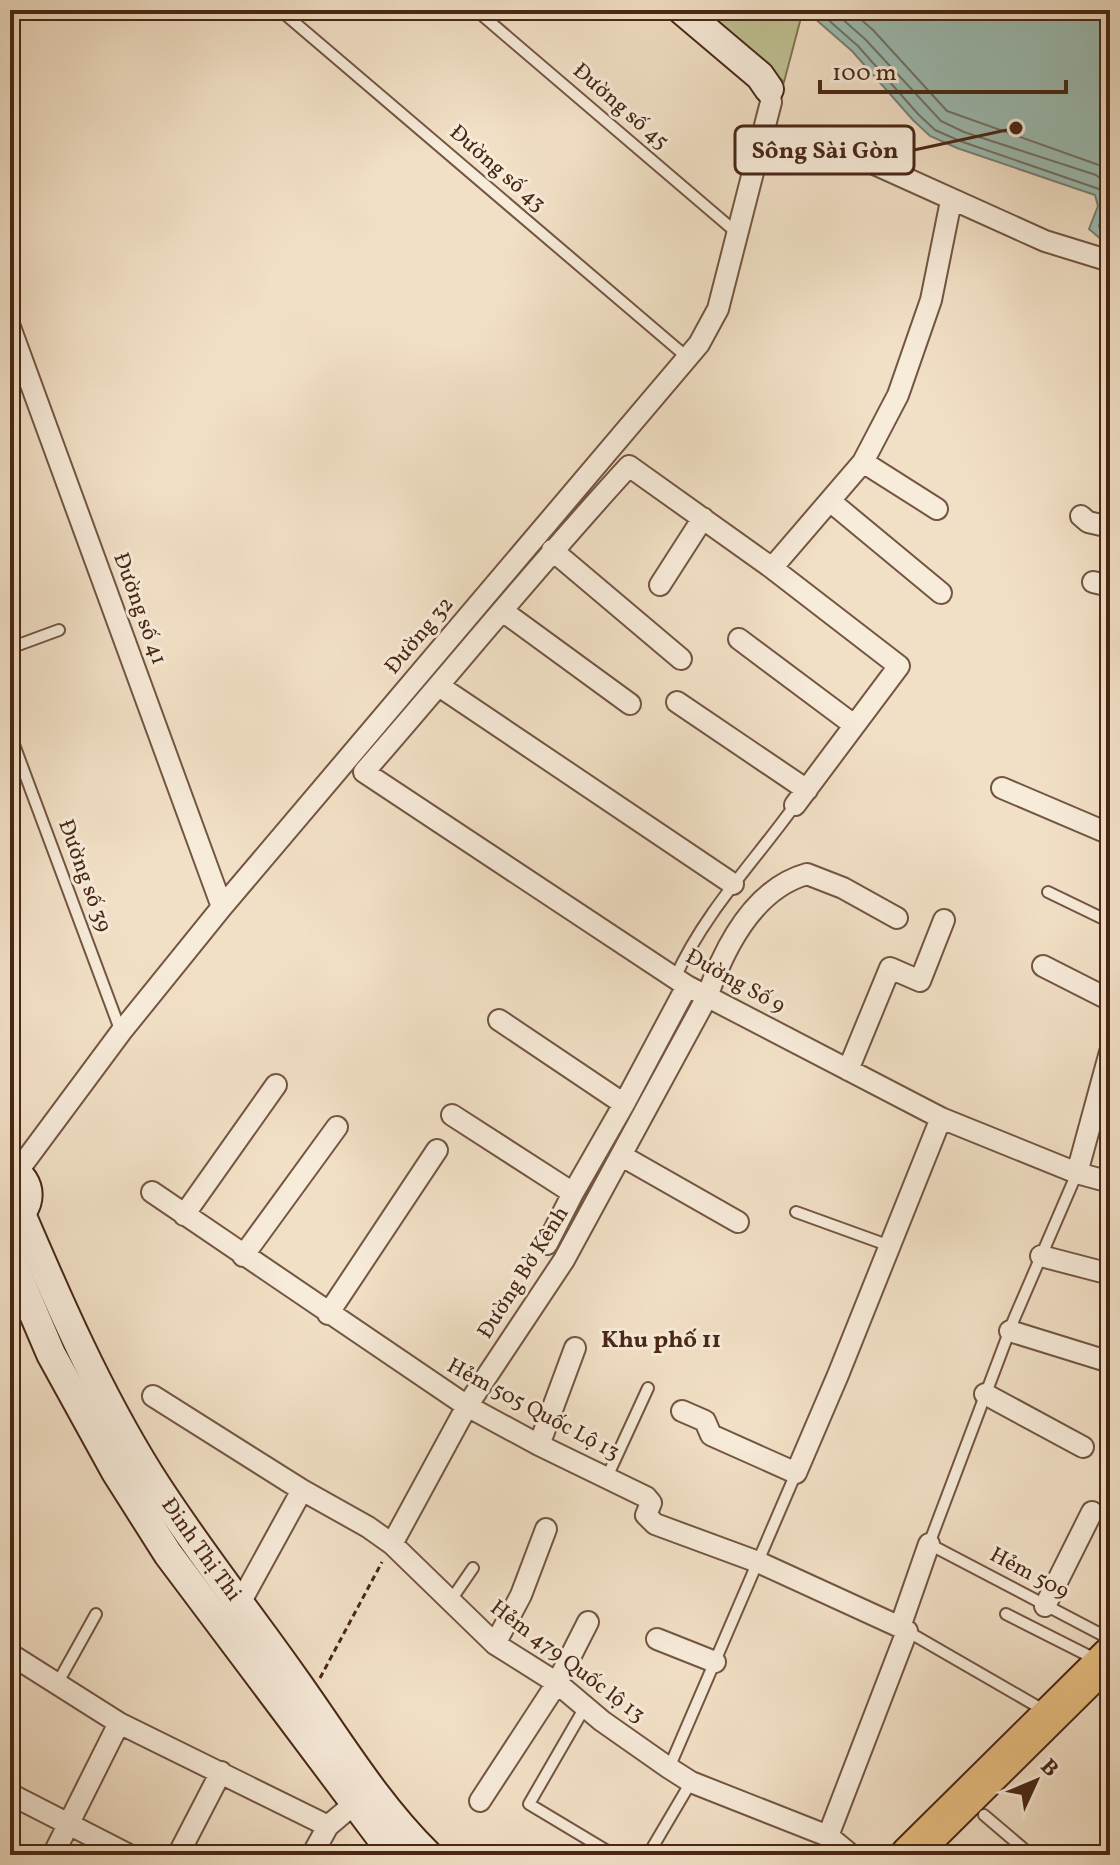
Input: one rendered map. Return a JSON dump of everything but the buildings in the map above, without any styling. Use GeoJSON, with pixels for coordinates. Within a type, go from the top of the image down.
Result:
{"type":"FeatureCollection","features":[{"type":"Feature","properties":{"kind":"highway"},"geometry":{"type":"LineString","coordinates":[[909,1855],[1108,1662]]}},
{"type":"Feature","properties":{"kind":"highway"},"geometry":{"type":"LineString","coordinates":[[942,1855],[984,1815],[1108,1662]]}},
{"type":"Feature","properties":{"kind":"street"},"geometry":{"type":"LineString","coordinates":[[682,10],[760,76],[769,89]]}},
{"type":"Feature","properties":{"kind":"street","name":"Đường 32"},"geometry":{"type":"LineString","coordinates":[[13,1170],[222,907],[688,358],[710,327],[718,309],[771,102],[769,89]]}},
{"type":"Feature","properties":{"kind":"street"},"geometry":{"type":"LineString","coordinates":[[852,154],[1045,241],[1107,260]]}},
{"type":"Feature","properties":{"kind":"street"},"geometry":{"type":"LineString","coordinates":[[772,568],[863,462],[898,395],[931,300],[951,201]]}},
{"type":"Feature","properties":{"kind":"street","name":"Đường số 41"},"geometry":{"type":"LineString","coordinates":[[10,327],[222,907]]}},
{"type":"Feature","properties":{"kind":"street"},"geometry":{"type":"LineString","coordinates":[[863,462],[937,509]]}},
{"type":"Feature","properties":{"kind":"street"},"geometry":{"type":"LineString","coordinates":[[677,702],[801,798],[899,666],[772,568],[629,466],[552,550],[504,612],[439,686],[733,884]]}},
{"type":"Feature","properties":{"kind":"street"},"geometry":{"type":"LineString","coordinates":[[830,501],[941,593]]}},
{"type":"Feature","properties":{"kind":"street"},"geometry":{"type":"LineString","coordinates":[[1081,516],[1088,522],[1110,527]]}},
{"type":"Feature","properties":{"kind":"street"},"geometry":{"type":"LineString","coordinates":[[660,585],[703,518]]}},
{"type":"Feature","properties":{"kind":"street"},"geometry":{"type":"LineString","coordinates":[[552,550],[681,659]]}},
{"type":"Feature","properties":{"kind":"street"},"geometry":{"type":"LineString","coordinates":[[504,612],[630,704]]}},
{"type":"Feature","properties":{"kind":"street"},"geometry":{"type":"LineString","coordinates":[[739,639],[854,725]]}},
{"type":"Feature","properties":{"kind":"street","name":"Đường Số 9"},"geometry":{"type":"LineString","coordinates":[[439,686],[364,772],[707,997],[941,1118],[1077,1173],[1110,1182]]}},
{"type":"Feature","properties":{"kind":"street"},"geometry":{"type":"LineString","coordinates":[[1002,788],[1108,826]]}},
{"type":"Feature","properties":{"kind":"street","name":"Đường Bờ Kênh"},"geometry":{"type":"LineString","coordinates":[[392,1544],[467,1406],[564,1260],[707,997],[725,955],[745,920],[766,898],[801,875],[814,875],[897,918]]}},
{"type":"Feature","properties":{"kind":"street"},"geometry":{"type":"LineString","coordinates":[[848,1070],[890,968],[920,981],[944,920]]}},
{"type":"Feature","properties":{"kind":"street"},"geometry":{"type":"LineString","coordinates":[[1043,966],[1110,1000]]}},
{"type":"Feature","properties":{"kind":"street"},"geometry":{"type":"LineString","coordinates":[[547,1244],[624,1104],[681,982]]}},
{"type":"Feature","properties":{"kind":"street"},"geometry":{"type":"LineString","coordinates":[[499,1020],[624,1104]]}},
{"type":"Feature","properties":{"kind":"street"},"geometry":{"type":"LineString","coordinates":[[1077,1173],[1110,1052]]}},
{"type":"Feature","properties":{"kind":"street"},"geometry":{"type":"LineString","coordinates":[[184,1215],[276,1085]]}},
{"type":"Feature","properties":{"kind":"street"},"geometry":{"type":"LineString","coordinates":[[452,1115],[573,1193]]}},
{"type":"Feature","properties":{"kind":"street"},"geometry":{"type":"LineString","coordinates":[[682,1411],[705,1421],[711,1435],[796,1473],[941,1118]]}},
{"type":"Feature","properties":{"kind":"street"},"geometry":{"type":"LineString","coordinates":[[243,1256],[337,1127]]}},
{"type":"Feature","properties":{"kind":"street"},"geometry":{"type":"LineString","coordinates":[[328,1314],[437,1150]]}},
{"type":"Feature","properties":{"kind":"street"},"geometry":{"type":"LineString","coordinates":[[622,1156],[738,1222]]}},
{"type":"Feature","properties":{"kind":"street"},"geometry":{"type":"LineString","coordinates":[[13,1170],[27,1186],[28,1196],[16,1218]]}},
{"type":"Feature","properties":{"kind":"street","name":"Hẻm 505 Quốc Lộ 13"},"geometry":{"type":"LineString","coordinates":[[152,1192],[467,1406],[649,1499],[651,1503],[646,1515],[655,1524],[758,1562],[904,1629]]}},
{"type":"Feature","properties":{"kind":"street","name":"Đinh Thị Thi"},"geometry":{"type":"LineString","coordinates":[[16,1218],[116,1415],[170,1506],[374,1791],[428,1855]]}},
{"type":"Feature","properties":{"kind":"street"},"geometry":{"type":"LineString","coordinates":[[1041,1256],[1110,1274]]}},
{"type":"Feature","properties":{"kind":"street","name":"Đinh Thị Thi"},"geometry":{"type":"LineString","coordinates":[[10,1258],[51,1354],[116,1472],[168,1554],[394,1855]]}},
{"type":"Feature","properties":{"kind":"street"},"geometry":{"type":"LineString","coordinates":[[1010,1331],[1110,1362]]}},
{"type":"Feature","properties":{"kind":"street"},"geometry":{"type":"LineString","coordinates":[[539,1445],[575,1348]]}},
{"type":"Feature","properties":{"kind":"street"},"geometry":{"type":"LineString","coordinates":[[985,1394],[1083,1447]]}},
{"type":"Feature","properties":{"kind":"street","name":"Hẻm 479 Quốc lộ 13"},"geometry":{"type":"LineString","coordinates":[[153,1396],[392,1544],[495,1644],[557,1683],[669,1768],[691,1782],[828,1836],[851,1855]]}},
{"type":"Feature","properties":{"kind":"street"},"geometry":{"type":"LineString","coordinates":[[240,1603],[302,1490]]}},
{"type":"Feature","properties":{"kind":"street"},"geometry":{"type":"LineString","coordinates":[[1045,1606],[1092,1512]]}},
{"type":"Feature","properties":{"kind":"street"},"geometry":{"type":"LineString","coordinates":[[495,1644],[521,1595],[546,1529]]}},
{"type":"Feature","properties":{"kind":"street"},"geometry":{"type":"LineString","coordinates":[[828,1836],[904,1629],[929,1544]]}},
{"type":"Feature","properties":{"kind":"street"},"geometry":{"type":"LineString","coordinates":[[480,1801],[557,1683],[588,1622]]}},
{"type":"Feature","properties":{"kind":"street"},"geometry":{"type":"LineString","coordinates":[[657,1639],[715,1662]]}},
{"type":"Feature","properties":{"kind":"street"},"geometry":{"type":"LineString","coordinates":[[10,1654],[119,1723],[328,1826]]}},
{"type":"Feature","properties":{"kind":"street"},"geometry":{"type":"LineString","coordinates":[[53,1855],[119,1723]]}},
{"type":"Feature","properties":{"kind":"street"},"geometry":{"type":"LineString","coordinates":[[178,1855],[221,1772]]}},
{"type":"Feature","properties":{"kind":"street"},"geometry":{"type":"LineString","coordinates":[[10,1794],[129,1855]]}},
{"type":"Feature","properties":{"kind":"street"},"geometry":{"type":"LineString","coordinates":[[312,1855],[328,1826],[354,1804]]}},
{"type":"Feature","properties":{"kind":"lane","name":"Đường số 43"},"geometry":{"type":"LineString","coordinates":[[280,10],[688,358]]}},
{"type":"Feature","properties":{"kind":"lane","name":"Đường số 45"},"geometry":{"type":"LineString","coordinates":[[476,10],[737,233]]}},
{"type":"Feature","properties":{"kind":"lane"},"geometry":{"type":"LineString","coordinates":[[10,648],[59,630]]}},
{"type":"Feature","properties":{"kind":"lane","name":"Đường số 39"},"geometry":{"type":"LineString","coordinates":[[10,734],[121,1032]]}},
{"type":"Feature","properties":{"kind":"lane"},"geometry":{"type":"LineString","coordinates":[[681,982],[699,931],[801,798]]}},
{"type":"Feature","properties":{"kind":"lane"},"geometry":{"type":"LineString","coordinates":[[1048,892],[1110,922]]}},
{"type":"Feature","properties":{"kind":"lane"},"geometry":{"type":"LineString","coordinates":[[929,1544],[1010,1331],[1077,1173]]}},
{"type":"Feature","properties":{"kind":"lane"},"geometry":{"type":"LineString","coordinates":[[796,1212],[890,1246]]}},
{"type":"Feature","properties":{"kind":"lane"},"geometry":{"type":"LineString","coordinates":[[607,1477],[648,1388]]}},
{"type":"Feature","properties":{"kind":"lane"},"geometry":{"type":"LineString","coordinates":[[669,1768],[796,1473]]}},
{"type":"Feature","properties":{"kind":"lane","name":"Hẻm 509"},"geometry":{"type":"LineString","coordinates":[[929,1544],[1045,1606],[1108,1662]]}},
{"type":"Feature","properties":{"kind":"lane"},"geometry":{"type":"LineString","coordinates":[[451,1600],[473,1568]]}},
{"type":"Feature","properties":{"kind":"lane"},"geometry":{"type":"LineString","coordinates":[[57,1684],[96,1614]]}},
{"type":"Feature","properties":{"kind":"lane"},"geometry":{"type":"LineString","coordinates":[[1006,1614],[1108,1662]]}},
{"type":"Feature","properties":{"kind":"lane"},"geometry":{"type":"LineString","coordinates":[[904,1629],[1051,1714]]}},
{"type":"Feature","properties":{"kind":"lane"},"geometry":{"type":"LineString","coordinates":[[585,1707],[529,1804],[614,1855]]}},
{"type":"Feature","properties":{"kind":"lane"},"geometry":{"type":"LineString","coordinates":[[648,1855],[691,1782]]}},
{"type":"Feature","properties":{"kind":"lane"},"geometry":{"type":"LineString","coordinates":[[984,1815],[1031,1855]]}},
{"type":"Feature","properties":{"kind":"path"},"geometry":{"type":"LineString","coordinates":[[309,1699],[392,1544]]}},
{"type":"Feature","properties":{"kind":"green space"},"geometry":{"type":"Polygon","coordinates":[[[700,10],[803,10],[784,82],[700,10]]]}},
{"type":"Feature","properties":{"kind":"water"},"geometry":{"type":"Polygon","coordinates":[[[805,10],[1110,10],[1110,247],[1089,229],[1098,206],[1095,195],[930,136],[852,51],[805,10]]]}},
{"type":"Feature","properties":{"kind":"place","name":"Sông Sài Gòn"},"geometry":{"type":"Point","coordinates":[1016,128]}},
{"type":"Feature","properties":{"kind":"district","name":"Khu phố 11"},"geometry":{"type":"Point","coordinates":[661,1341]}}]}
